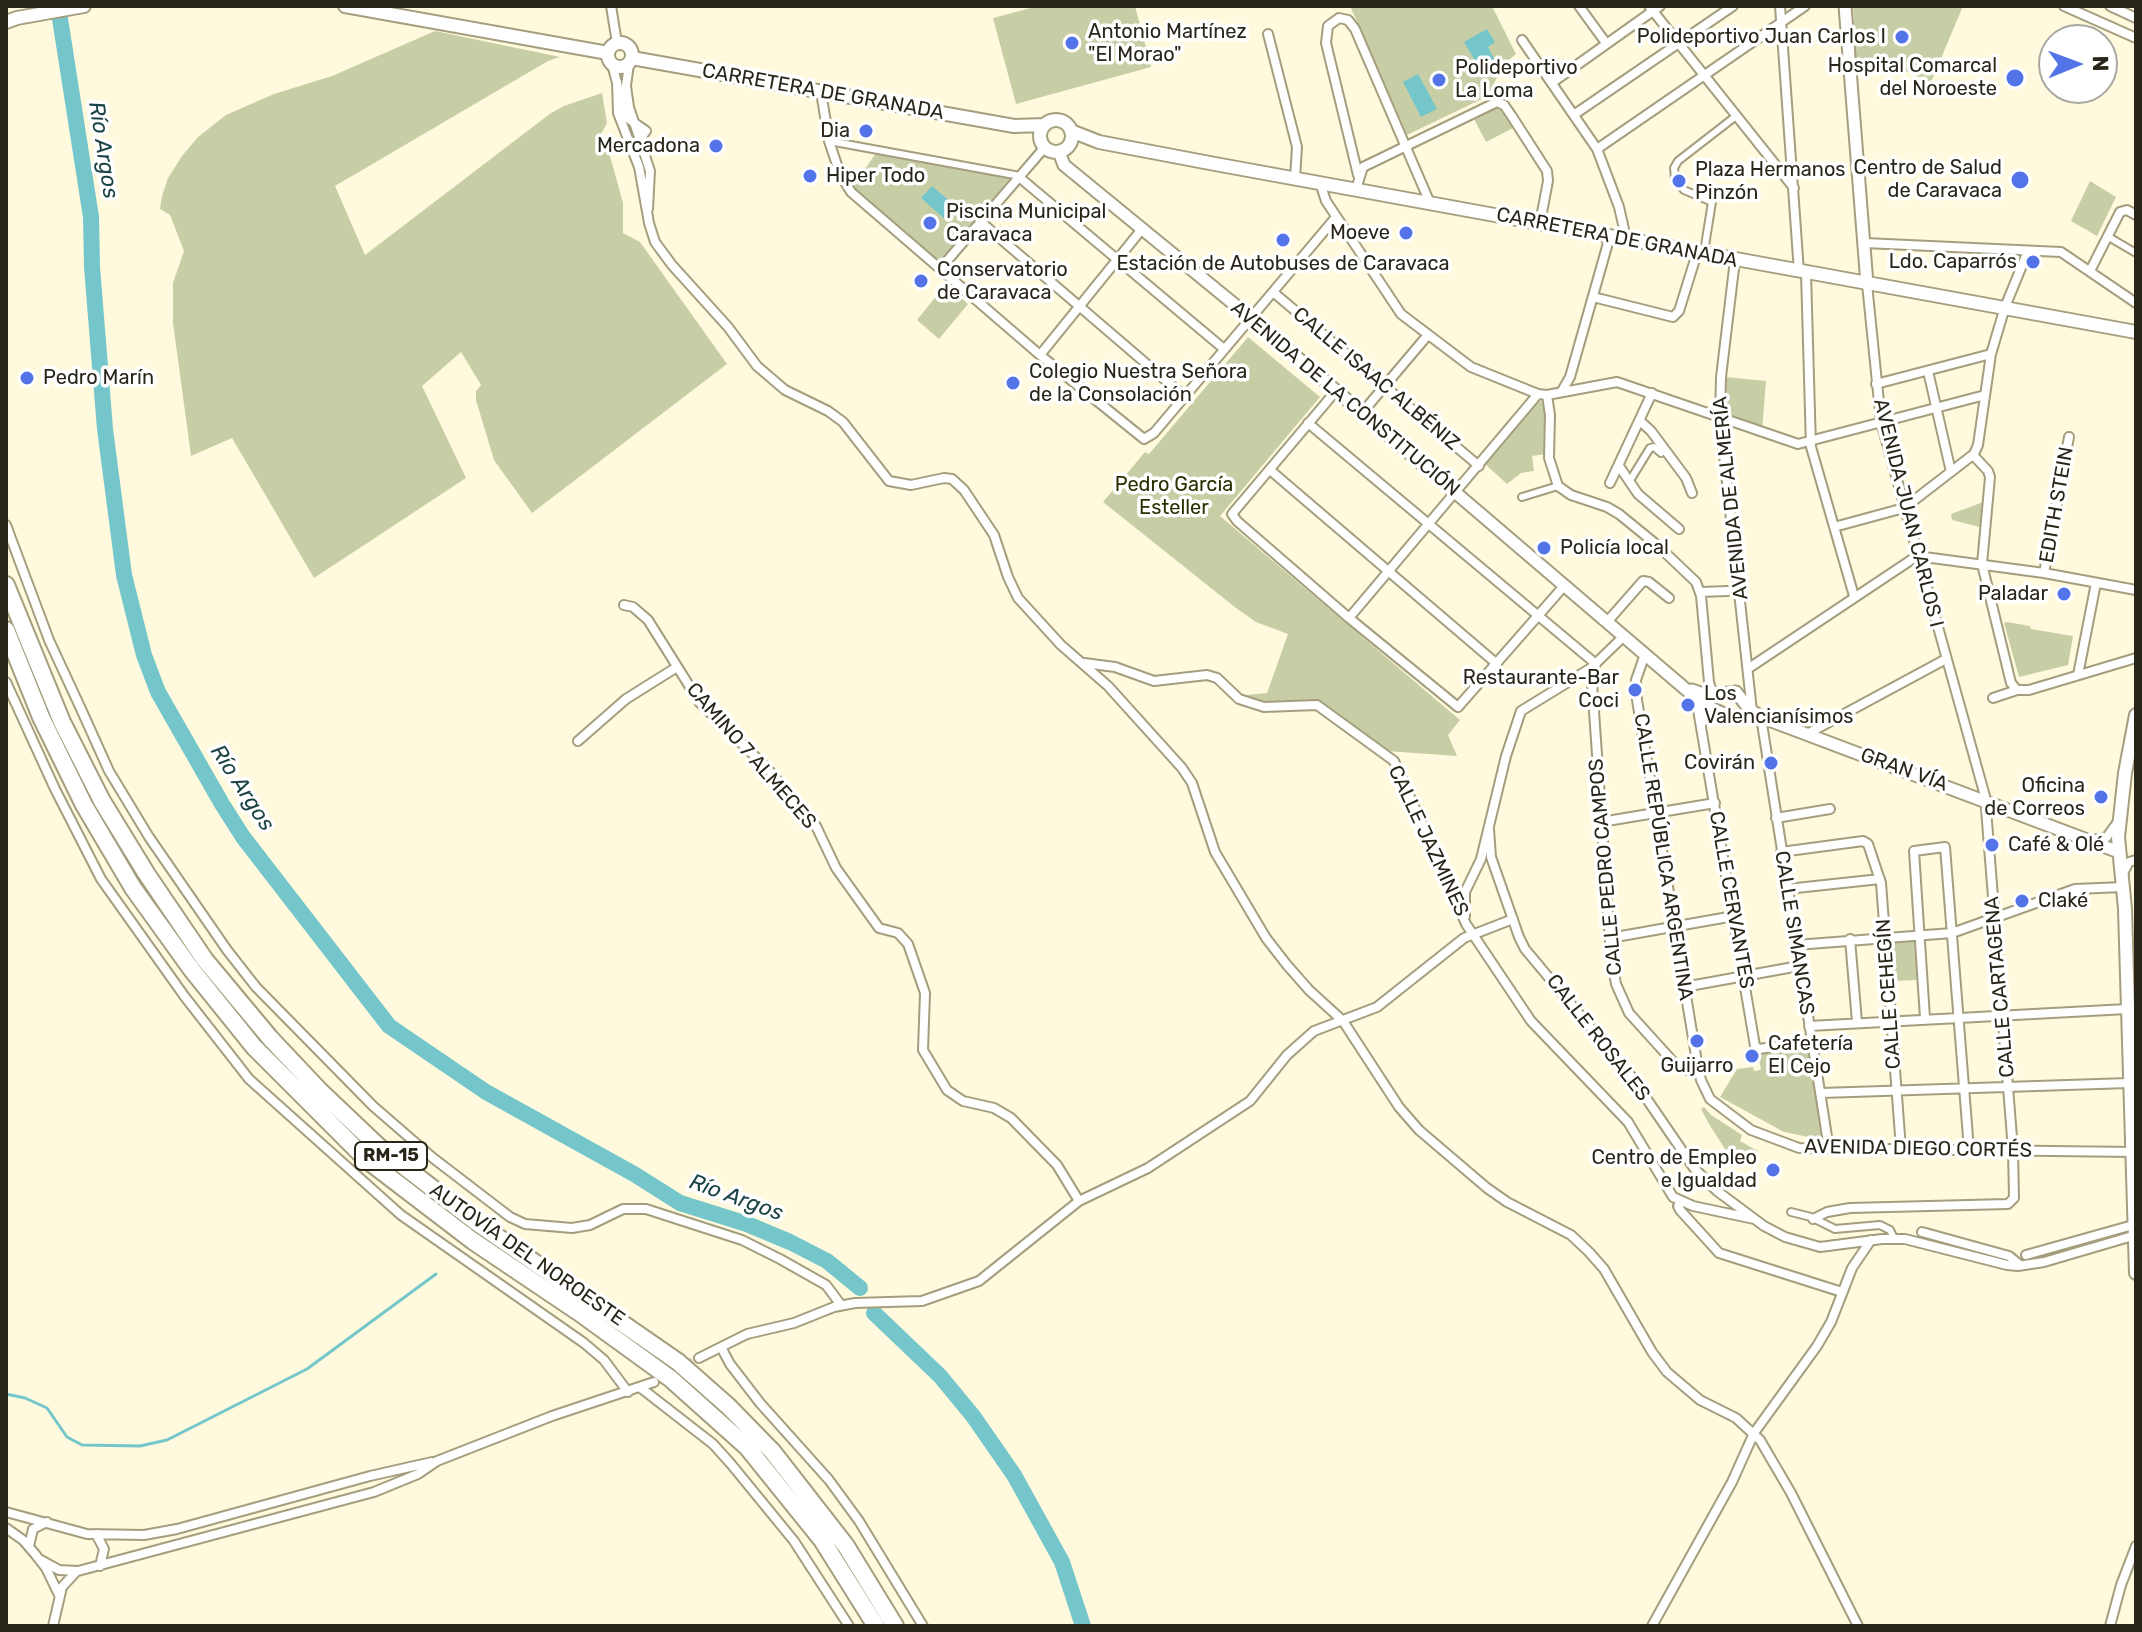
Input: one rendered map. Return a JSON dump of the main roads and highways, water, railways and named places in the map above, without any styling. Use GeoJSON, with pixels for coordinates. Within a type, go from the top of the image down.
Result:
{"type":"FeatureCollection","features":[{"type":"Feature","properties":{"kind":"highway","name":"AUTOVÍA DEL NOROESTE"},"geometry":{"type":"LineString","coordinates":[[6,585],[62,722],[102,801],[205,960],[270,1038],[379,1147],[476,1222],[678,1362],[728,1406],[772,1451],[846,1546],[895,1626]]}},
{"type":"Feature","properties":{"kind":"highway","name":"AUTOVÍA DEL NOROESTE"},"geometry":{"type":"LineString","coordinates":[[7,633],[47,730],[84,805],[133,888],[192,970],[254,1047],[367,1160],[473,1241],[671,1379],[747,1447],[822,1540],[876,1626]]}},
{"type":"Feature","properties":{"kind":"main road"},"geometry":{"type":"LineString","coordinates":[[10,19],[84,6]]}},
{"type":"Feature","properties":{"kind":"main road","name":"CARRETERA DE GRANADA"},"geometry":{"type":"LineString","coordinates":[[347,6],[612,53],[622,67],[630,61],[1014,126],[1044,137],[1059,152],[1066,149],[1071,136]]}},
{"type":"Feature","properties":{"kind":"main road"},"geometry":{"type":"LineString","coordinates":[[612,53],[624,43],[630,47],[630,61]]}},
{"type":"Feature","properties":{"kind":"main road","name":"CARRETERA DE GRANADA"},"geometry":{"type":"LineString","coordinates":[[1044,137],[1060,121],[1071,136],[1099,142],[2136,332]]}},
{"type":"Feature","properties":{"kind":"main road"},"geometry":{"type":"LineString","coordinates":[[2136,715],[2130,771],[2119,818],[2132,1011],[2129,1083],[2134,1152],[2136,1273]]}},
{"type":"Feature","properties":{"kind":"water"},"geometry":{"type":"Polygon","coordinates":[[[1487,29],[1495,42],[1488,47],[1496,63],[1482,72],[1464,42],[1487,29]]]}},
{"type":"Feature","properties":{"kind":"water"},"geometry":{"type":"Polygon","coordinates":[[[1418,74],[1437,109],[1421,117],[1403,82],[1418,74]]]}},
{"type":"Feature","properties":{"kind":"water"},"geometry":{"type":"Polygon","coordinates":[[[932,186],[959,209],[947,221],[921,198],[932,186]]]}},
{"type":"Feature","properties":{"kind":"waterway","name":"Río Argos"},"geometry":{"type":"LineString","coordinates":[[58,6],[91,217],[105,429],[124,575],[144,655],[158,692],[222,804],[243,837],[389,1026],[486,1092],[680,1203],[747,1224],[790,1242],[827,1261],[860,1288]]}},
{"type":"Feature","properties":{"kind":"waterway"},"geometry":{"type":"LineString","coordinates":[[6,1394],[47,1408],[67,1437],[82,1445],[140,1446],[167,1440],[307,1369],[436,1274]]}},
{"type":"Feature","properties":{"kind":"waterway","name":"Río Argos"},"geometry":{"type":"LineString","coordinates":[[874,1313],[940,1376],[973,1416],[1014,1475],[1062,1562],[1083,1626]]}},
{"type":"Feature","properties":{"kind":"tunnel"},"geometry":{"type":"LineString","coordinates":[[654,1382],[699,1358]]}},
{"type":"Feature","properties":{"kind":"place","name":"Polideportivo Juan Carlos I"},"geometry":{"type":"Point","coordinates":[1902,37]}},
{"type":"Feature","properties":{"kind":"place","name":"Antonio Martínez \"El Morao\""},"geometry":{"type":"Point","coordinates":[1072,43]}},
{"type":"Feature","properties":{"kind":"place","name":"Hospital Comarcal del Noroeste"},"geometry":{"type":"Point","coordinates":[2015,78]}},
{"type":"Feature","properties":{"kind":"place","name":"Polideportivo La Loma"},"geometry":{"type":"Point","coordinates":[1439,80]}},
{"type":"Feature","properties":{"kind":"place","name":"Dia"},"geometry":{"type":"Point","coordinates":[866,131]}},
{"type":"Feature","properties":{"kind":"place","name":"Mercadona"},"geometry":{"type":"Point","coordinates":[716,146]}},
{"type":"Feature","properties":{"kind":"place","name":"Hiper Todo"},"geometry":{"type":"Point","coordinates":[810,176]}},
{"type":"Feature","properties":{"kind":"place","name":"Centro de Salud de Caravaca"},"geometry":{"type":"Point","coordinates":[2020,180]}},
{"type":"Feature","properties":{"kind":"place","name":"Plaza Hermanos Pinzón"},"geometry":{"type":"Point","coordinates":[1679,181]}},
{"type":"Feature","properties":{"kind":"place","name":"Piscina Municipal Caravaca"},"geometry":{"type":"Point","coordinates":[930,223]}},
{"type":"Feature","properties":{"kind":"place","name":"Moeve"},"geometry":{"type":"Point","coordinates":[1406,233]}},
{"type":"Feature","properties":{"kind":"place","name":"Estación de Autobuses de Caravaca"},"geometry":{"type":"Point","coordinates":[1283,240]}},
{"type":"Feature","properties":{"kind":"place","name":"Ldo. Caparrós"},"geometry":{"type":"Point","coordinates":[2033,262]}},
{"type":"Feature","properties":{"kind":"place","name":"Conservatorio de Caravaca"},"geometry":{"type":"Point","coordinates":[921,281]}},
{"type":"Feature","properties":{"kind":"place","name":"Pedro Marín"},"geometry":{"type":"Point","coordinates":[27,378]}},
{"type":"Feature","properties":{"kind":"place","name":"Colegio Nuestra Señora de la Consolación"},"geometry":{"type":"Point","coordinates":[1013,383]}},
{"type":"Feature","properties":{"kind":"place","name":"Policía local"},"geometry":{"type":"Point","coordinates":[1544,548]}},
{"type":"Feature","properties":{"kind":"place","name":"Paladar"},"geometry":{"type":"Point","coordinates":[2064,594]}},
{"type":"Feature","properties":{"kind":"place","name":"Restaurante-Bar Coci"},"geometry":{"type":"Point","coordinates":[1635,690]}},
{"type":"Feature","properties":{"kind":"place","name":"Los Valencianísimos"},"geometry":{"type":"Point","coordinates":[1688,705]}},
{"type":"Feature","properties":{"kind":"place","name":"Covirán"},"geometry":{"type":"Point","coordinates":[1771,763]}},
{"type":"Feature","properties":{"kind":"place","name":"Oficina de Correos"},"geometry":{"type":"Point","coordinates":[2101,797]}},
{"type":"Feature","properties":{"kind":"place","name":"Café & Olé"},"geometry":{"type":"Point","coordinates":[1992,845]}},
{"type":"Feature","properties":{"kind":"place","name":"Claké"},"geometry":{"type":"Point","coordinates":[2022,901]}},
{"type":"Feature","properties":{"kind":"place","name":"Guijarro"},"geometry":{"type":"Point","coordinates":[1697,1041]}},
{"type":"Feature","properties":{"kind":"place","name":"Cafetería El Cejo"},"geometry":{"type":"Point","coordinates":[1752,1056]}},
{"type":"Feature","properties":{"kind":"place","name":"Centro de Empleo e Igualdad"},"geometry":{"type":"Point","coordinates":[1773,1170]}},
{"type":"Feature","properties":{"kind":"park label","name":"Pedro García Esteller"},"geometry":{"type":"Point","coordinates":[1174,496]}}]}
